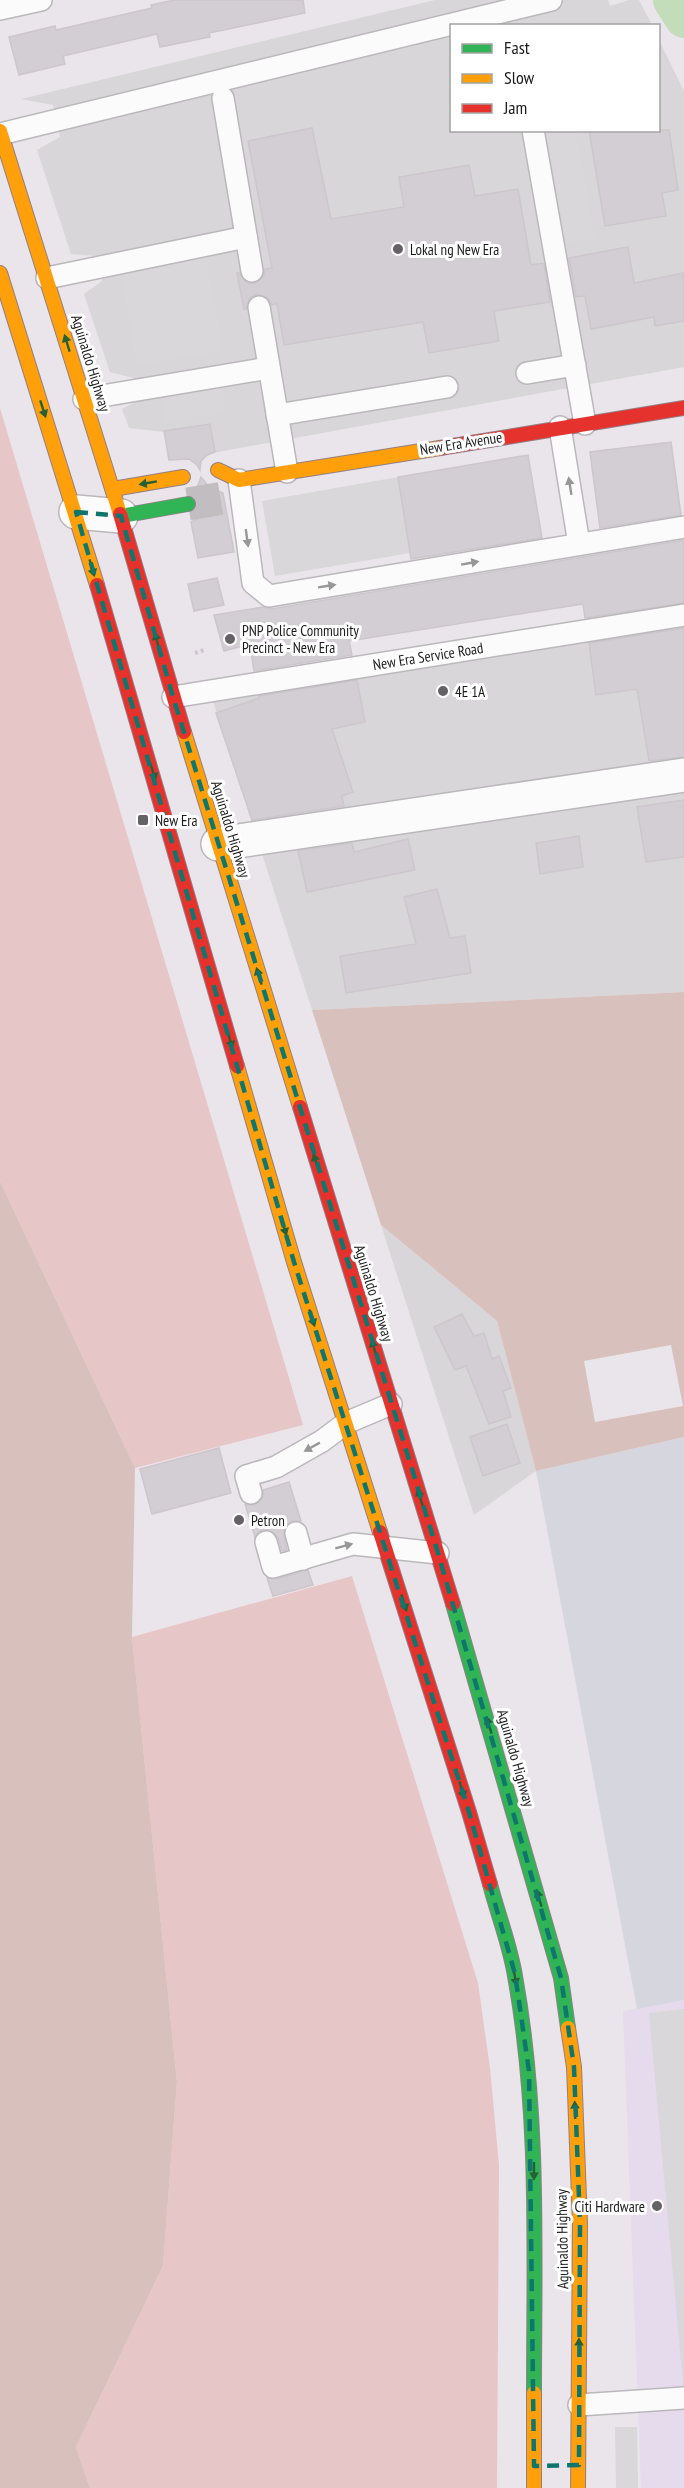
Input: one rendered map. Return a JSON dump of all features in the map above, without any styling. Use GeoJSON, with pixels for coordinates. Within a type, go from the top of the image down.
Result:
{"type":"FeatureCollection","features":[{"type":"Feature","properties":{"kind":"main road","name":"Aguinaldo Highway"},"geometry":{"type":"LineString","coordinates":[[0,133],[117,503],[173,698],[218,843],[246,953],[438,1553],[561,1978],[574,2067],[580,2224],[579,2405],[573,2465],[578,2488]]}},
{"type":"Feature","properties":{"kind":"main road","name":"Aguinaldo Highway"},"geometry":{"type":"LineString","coordinates":[[0,273],[214,963],[294,1262],[469,1812],[515,1974],[529,2071],[534,2163],[540,2466],[534,2488]]}},
{"type":"Feature","properties":{"kind":"main road","name":"New Era Avenue"},"geometry":{"type":"LineString","coordinates":[[239,480],[684,408]]}},
{"type":"Feature","properties":{"kind":"main road"},"geometry":{"type":"LineString","coordinates":[[218,470],[239,480],[224,498]]}},
{"type":"Feature","properties":{"kind":"main road"},"geometry":{"type":"LineString","coordinates":[[117,503],[183,477]]}},
{"type":"Feature","properties":{"kind":"main road"},"geometry":{"type":"LineString","coordinates":[[117,503],[188,504]]}},
{"type":"Feature","properties":{"kind":"street"},"geometry":{"type":"LineString","coordinates":[[76,512],[117,503]]}},
{"type":"Feature","properties":{"kind":"street"},"geometry":{"type":"LineString","coordinates":[[218,843],[684,775]]}},
{"type":"Feature","properties":{"kind":"lane"},"geometry":{"type":"LineString","coordinates":[[0,9],[41,0]]}},
{"type":"Feature","properties":{"kind":"lane"},"geometry":{"type":"LineString","coordinates":[[486,24],[513,18],[551,0]]}},
{"type":"Feature","properties":{"kind":"lane"},"geometry":{"type":"LineString","coordinates":[[0,133],[450,32]]}},
{"type":"Feature","properties":{"kind":"lane"},"geometry":{"type":"LineString","coordinates":[[223,98],[252,271]]}},
{"type":"Feature","properties":{"kind":"lane"},"geometry":{"type":"LineString","coordinates":[[533,132],[585,424]]}},
{"type":"Feature","properties":{"kind":"lane"},"geometry":{"type":"LineString","coordinates":[[47,279],[246,237]]}},
{"type":"Feature","properties":{"kind":"lane"},"geometry":{"type":"LineString","coordinates":[[258,307],[287,472]]}},
{"type":"Feature","properties":{"kind":"lane"},"geometry":{"type":"LineString","coordinates":[[527,373],[575,365]]}},
{"type":"Feature","properties":{"kind":"lane"},"geometry":{"type":"LineString","coordinates":[[84,399],[269,368]]}},
{"type":"Feature","properties":{"kind":"lane"},"geometry":{"type":"LineString","coordinates":[[277,415],[447,387]]}},
{"type":"Feature","properties":{"kind":"lane"},"geometry":{"type":"LineString","coordinates":[[560,427],[579,544]]}},
{"type":"Feature","properties":{"kind":"lane"},"geometry":{"type":"LineString","coordinates":[[239,480],[253,583],[269,596],[684,527]]}},
{"type":"Feature","properties":{"kind":"lane","name":"New Era Service Road"},"geometry":{"type":"LineString","coordinates":[[173,698],[684,615]]}},
{"type":"Feature","properties":{"kind":"lane"},"geometry":{"type":"LineString","coordinates":[[251,1493],[246,1476],[278,1476],[346,1423],[391,1404]]}},
{"type":"Feature","properties":{"kind":"lane"},"geometry":{"type":"LineString","coordinates":[[296,1533],[303,1558]]}},
{"type":"Feature","properties":{"kind":"lane"},"geometry":{"type":"LineString","coordinates":[[266,1542],[273,1567],[353,1544],[438,1553]]}},
{"type":"Feature","properties":{"kind":"lane"},"geometry":{"type":"LineString","coordinates":[[579,2405],[684,2398]]}},
{"type":"Feature","properties":{"kind":"highlighted area"},"geometry":{"type":"Polygon","coordinates":[[[76,512],[121,516],[173,697],[438,1553],[561,1978],[574,2067],[580,2224],[579,2465],[534,2466],[529,2071],[515,1974],[469,1812],[294,1262],[76,512]]]}},
{"type":"Feature","properties":{"kind":"shaded area"},"geometry":{"type":"Polygon","coordinates":[[[435,0],[608,0],[610,6],[629,0],[639,0],[651,24],[450,24],[450,132],[660,132],[660,42],[684,91],[684,367],[169,461],[164,432],[129,428],[122,409],[137,401],[133,378],[110,372],[84,294],[102,281],[97,256],[71,254],[37,150],[60,137],[53,105],[21,99],[435,0]]]}},
{"type":"Feature","properties":{"kind":"shaded area"},"geometry":{"type":"Polygon","coordinates":[[[546,132],[576,132],[595,238],[566,243],[546,132]]]}},
{"type":"Feature","properties":{"kind":"shaded area"},"geometry":{"type":"Polygon","coordinates":[[[206,256],[223,351],[137,366],[120,270],[206,256]]]}},
{"type":"Feature","properties":{"kind":"shaded area"},"geometry":{"type":"Polygon","coordinates":[[[221,381],[226,413],[164,422],[160,391],[221,381]]]}},
{"type":"Feature","properties":{"kind":"shaded area"},"geometry":{"type":"Polygon","coordinates":[[[0,408],[303,1425],[135,1468],[0,1181],[0,408]]]}},
{"type":"Feature","properties":{"kind":"shaded area"},"geometry":{"type":"Polygon","coordinates":[[[398,477],[410,553],[275,576],[262,501],[398,477]]]}},
{"type":"Feature","properties":{"kind":"shaded area"},"geometry":{"type":"Polygon","coordinates":[[[684,627],[684,992],[312,1010],[212,698],[684,627]]]}},
{"type":"Feature","properties":{"kind":"shaded area"},"geometry":{"type":"Polygon","coordinates":[[[684,992],[684,1437],[536,1471],[497,1321],[381,1225],[312,1010],[684,992]],[[671,1345],[584,1361],[595,1422],[683,1406],[671,1345]]]}},
{"type":"Feature","properties":{"kind":"shaded area"},"geometry":{"type":"Polygon","coordinates":[[[0,1181],[135,1468],[132,1637],[177,2082],[163,2266],[76,2447],[90,2488],[0,2488],[0,1181]]]}},
{"type":"Feature","properties":{"kind":"shaded area"},"geometry":{"type":"Polygon","coordinates":[[[381,1225],[497,1321],[536,1471],[474,1515],[381,1225]]]}},
{"type":"Feature","properties":{"kind":"shaded area"},"geometry":{"type":"Polygon","coordinates":[[[684,1437],[684,2000],[637,2009],[536,1471],[684,1437]]]}},
{"type":"Feature","properties":{"kind":"shaded area"},"geometry":{"type":"Polygon","coordinates":[[[352,1576],[478,1983],[490,2068],[499,2165],[497,2488],[90,2488],[76,2447],[163,2266],[177,2082],[132,1637],[352,1576]]]}},
{"type":"Feature","properties":{"kind":"shaded area","name":"Citi Hardware"},"geometry":{"type":"Polygon","coordinates":[[[684,2000],[684,2488],[641,2488],[623,2011],[684,2000]]]}},
{"type":"Feature","properties":{"kind":"shaded area"},"geometry":{"type":"Polygon","coordinates":[[[684,2009],[684,2394],[649,2013],[684,2009]]]}},
{"type":"Feature","properties":{"kind":"shaded area"},"geometry":{"type":"Polygon","coordinates":[[[615,2427],[637,2427],[638,2488],[616,2488],[615,2427]]]}},
{"type":"Feature","properties":{"kind":"building"},"geometry":{"type":"Polygon","coordinates":[[[174,0],[303,0],[305,13],[209,33],[210,37],[160,47],[157,34],[63,56],[65,64],[19,75],[9,37],[55,26],[56,30],[152,8],[151,5],[174,0]]]}},
{"type":"Feature","properties":{"kind":"building","name":"Lokal ng New Era"},"geometry":{"type":"Polygon","coordinates":[[[312,128],[331,219],[404,207],[399,177],[469,165],[475,196],[518,189],[531,265],[544,263],[550,302],[494,311],[499,341],[429,353],[423,322],[284,345],[277,304],[272,305],[268,298],[257,294],[250,298],[244,309],[237,273],[247,283],[255,283],[264,276],[265,269],[272,268],[248,141],[312,128]]]}},
{"type":"Feature","properties":{"kind":"building"},"geometry":{"type":"Polygon","coordinates":[[[669,130],[678,190],[662,193],[666,216],[605,226],[589,132],[669,130]]]}},
{"type":"Feature","properties":{"kind":"building"},"geometry":{"type":"Polygon","coordinates":[[[628,247],[634,283],[684,273],[684,321],[655,326],[654,317],[591,329],[585,296],[576,297],[569,258],[628,247]]]}},
{"type":"Feature","properties":{"kind":"building"},"geometry":{"type":"Polygon","coordinates":[[[210,424],[215,452],[207,455],[201,461],[200,470],[189,459],[169,460],[164,431],[210,424]]]}},
{"type":"Feature","properties":{"kind":"building"},"geometry":{"type":"Polygon","coordinates":[[[671,442],[681,515],[600,528],[590,452],[671,442]]]}},
{"type":"Feature","properties":{"kind":"building"},"geometry":{"type":"Polygon","coordinates":[[[528,455],[542,538],[411,559],[398,477],[528,455]]]}},
{"type":"Feature","properties":{"kind":"building"},"geometry":{"type":"Polygon","coordinates":[[[201,477],[209,487],[223,493],[234,552],[198,558],[191,522],[200,518],[206,510],[203,492],[197,488],[201,477]]]}},
{"type":"Feature","properties":{"kind":"building"},"geometry":{"type":"Polygon","coordinates":[[[684,540],[684,603],[585,618],[583,604],[349,641],[352,655],[254,671],[250,644],[224,651],[214,615],[263,607],[271,609],[684,540]]]}},
{"type":"Feature","properties":{"kind":"building"},"geometry":{"type":"Polygon","coordinates":[[[217,578],[224,605],[194,611],[188,584],[217,578]]]}},
{"type":"Feature","properties":{"kind":"building"},"geometry":{"type":"Polygon","coordinates":[[[684,628],[684,757],[649,761],[637,689],[596,695],[589,643],[684,628]]]}},
{"type":"Feature","properties":{"kind":"building"},"geometry":{"type":"Polygon","coordinates":[[[357,680],[365,722],[332,729],[353,792],[342,796],[344,806],[252,820],[216,713],[259,698],[259,696],[357,680]]]}},
{"type":"Feature","properties":{"kind":"building"},"geometry":{"type":"Polygon","coordinates":[[[684,800],[684,857],[646,862],[637,807],[684,800]]]}},
{"type":"Feature","properties":{"kind":"building"},"geometry":{"type":"Polygon","coordinates":[[[579,836],[583,867],[540,874],[536,843],[579,836]]]}},
{"type":"Feature","properties":{"kind":"building"},"geometry":{"type":"Polygon","coordinates":[[[408,839],[415,870],[307,892],[298,851],[352,843],[354,852],[408,839]]]}},
{"type":"Feature","properties":{"kind":"building"},"geometry":{"type":"Polygon","coordinates":[[[437,889],[450,938],[465,936],[471,973],[346,993],[340,956],[416,944],[404,897],[437,889]]]}},
{"type":"Feature","properties":{"kind":"building"},"geometry":{"type":"Polygon","coordinates":[[[462,1314],[474,1336],[484,1333],[492,1359],[499,1356],[511,1388],[503,1391],[511,1417],[489,1424],[466,1366],[455,1370],[434,1327],[462,1314]]]}},
{"type":"Feature","properties":{"kind":"building"},"geometry":{"type":"Polygon","coordinates":[[[507,1424],[520,1463],[483,1476],[470,1437],[507,1424]]]}},
{"type":"Feature","properties":{"kind":"building"},"geometry":{"type":"Polygon","coordinates":[[[219,1448],[231,1493],[152,1514],[140,1469],[219,1448]]]}},
{"type":"Feature","properties":{"kind":"building"},"geometry":{"type":"Polygon","coordinates":[[[289,1482],[301,1521],[287,1524],[284,1536],[287,1550],[282,1551],[278,1538],[270,1530],[262,1530],[255,1537],[245,1504],[255,1505],[263,1497],[263,1490],[289,1482]]]}},
{"type":"Feature","properties":{"kind":"building"},"geometry":{"type":"Polygon","coordinates":[[[308,1570],[313,1585],[273,1596],[267,1578],[277,1579],[308,1570]]]}},
{"type":"Feature","properties":{"kind":"waterway"},"geometry":{"type":"LineString","coordinates":[[672,0],[684,19]]}},
{"type":"Feature","properties":{"kind":"tunnel"},"geometry":{"type":"LineString","coordinates":[[188,504],[224,498]]}},
{"type":"Feature","properties":{"kind":"traffic: fast"},"geometry":{"type":"LineString","coordinates":[[121,516],[188,504]]}},
{"type":"Feature","properties":{"kind":"traffic: fast"},"geometry":{"type":"LineString","coordinates":[[453,1604],[561,1978],[568,2028]]}},
{"type":"Feature","properties":{"kind":"traffic: fast"},"geometry":{"type":"LineString","coordinates":[[490,1884],[513,1964],[529,2080],[535,2236],[534,2393]]}},
{"type":"Feature","properties":{"kind":"traffic: slow"},"geometry":{"type":"LineString","coordinates":[[0,131],[120,514]]}},
{"type":"Feature","properties":{"kind":"traffic: slow"},"geometry":{"type":"LineString","coordinates":[[0,273],[97,585]]}},
{"type":"Feature","properties":{"kind":"traffic: slow"},"geometry":{"type":"LineString","coordinates":[[218,470],[239,480],[440,448]]}},
{"type":"Feature","properties":{"kind":"traffic: slow"},"geometry":{"type":"LineString","coordinates":[[113,489],[183,477]]}},
{"type":"Feature","properties":{"kind":"traffic: slow"},"geometry":{"type":"LineString","coordinates":[[184,732],[300,1107]]}},
{"type":"Feature","properties":{"kind":"traffic: slow"},"geometry":{"type":"LineString","coordinates":[[237,1066],[294,1262],[380,1532]]}},
{"type":"Feature","properties":{"kind":"traffic: slow"},"geometry":{"type":"LineString","coordinates":[[568,2028],[574,2067],[580,2224],[578,2488]]}},
{"type":"Feature","properties":{"kind":"traffic: slow"},"geometry":{"type":"LineString","coordinates":[[534,2393],[534,2488]]}},
{"type":"Feature","properties":{"kind":"traffic: jam"},"geometry":{"type":"LineString","coordinates":[[440,448],[684,408]]}},
{"type":"Feature","properties":{"kind":"traffic: jam"},"geometry":{"type":"LineString","coordinates":[[120,514],[184,732]]}},
{"type":"Feature","properties":{"kind":"traffic: jam"},"geometry":{"type":"LineString","coordinates":[[97,585],[237,1066]]}},
{"type":"Feature","properties":{"kind":"traffic: jam"},"geometry":{"type":"LineString","coordinates":[[300,1107],[453,1604]]}},
{"type":"Feature","properties":{"kind":"traffic: jam"},"geometry":{"type":"LineString","coordinates":[[380,1532],[490,1884]]}},
{"type":"Feature","properties":{"kind":"place","name":"Lokal ng New Era"},"geometry":{"type":"Point","coordinates":[398,249]}},
{"type":"Feature","properties":{"kind":"place","name":"PNP Police Community Precinct - New Era"},"geometry":{"type":"Point","coordinates":[230,639]}},
{"type":"Feature","properties":{"kind":"place","name":"4E 1A"},"geometry":{"type":"Point","coordinates":[443,691]}},
{"type":"Feature","properties":{"kind":"place","name":"New Era"},"geometry":{"type":"Point","coordinates":[143,820]}},
{"type":"Feature","properties":{"kind":"place","name":"Petron"},"geometry":{"type":"Point","coordinates":[239,1520]}},
{"type":"Feature","properties":{"kind":"place","name":"Citi Hardware"},"geometry":{"type":"Point","coordinates":[657,2206]}}]}
